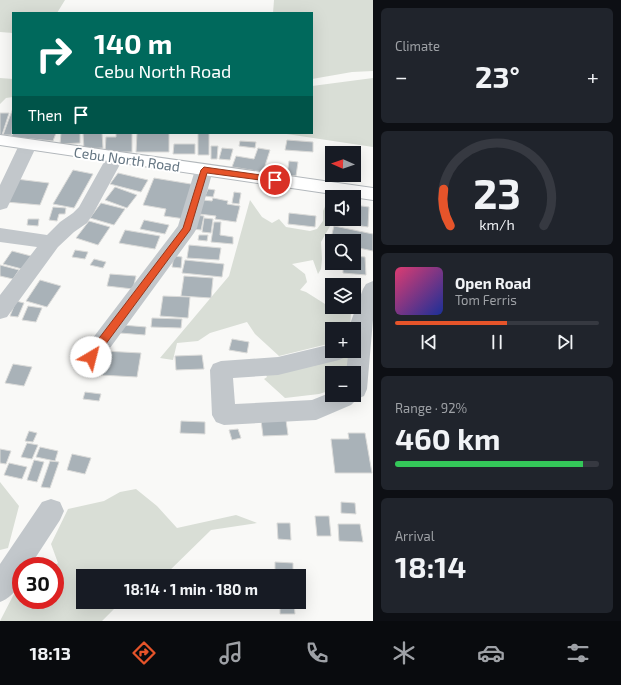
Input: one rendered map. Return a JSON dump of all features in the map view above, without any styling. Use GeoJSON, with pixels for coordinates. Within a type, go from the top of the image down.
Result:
{"type":"FeatureCollection","features":[{"type":"Feature","properties":{"kind":"highway","name":"Cebu North Road"},"geometry":{"type":"LineString","coordinates":[[0,140],[373,194]]}},
{"type":"Feature","properties":{"kind":"street"},"geometry":{"type":"LineString","coordinates":[[0,204],[28,145]]}},
{"type":"Feature","properties":{"kind":"street"},"geometry":{"type":"LineString","coordinates":[[0,311],[51,242],[67,226],[80,218],[86,210],[115,157]]}},
{"type":"Feature","properties":{"kind":"street"},"geometry":{"type":"LineString","coordinates":[[91,357],[187,228],[204,170]]}},
{"type":"Feature","properties":{"kind":"street"},"geometry":{"type":"LineString","coordinates":[[0,235],[51,242]]}},
{"type":"Feature","properties":{"kind":"street"},"geometry":{"type":"LineString","coordinates":[[361,324],[373,289]]}},
{"type":"Feature","properties":{"kind":"street"},"geometry":{"type":"LineString","coordinates":[[325,355],[278,366],[221,370],[224,415],[316,410],[320,406],[336,402]]}},
{"type":"Feature","properties":{"kind":"street"},"geometry":{"type":"LineString","coordinates":[[0,588],[51,511]]}},
{"type":"Feature","properties":{"kind":"shaded area"},"geometry":{"type":"Polygon","coordinates":[[[0,0],[65,0],[58,12],[12,12],[12,33],[0,32],[0,0]]]}},
{"type":"Feature","properties":{"kind":"shaded area"},"geometry":{"type":"Polygon","coordinates":[[[274,0],[373,0],[373,71],[352,72],[313,79],[313,12],[273,12],[274,0]]]}},
{"type":"Feature","properties":{"kind":"shaded area"},"geometry":{"type":"Polygon","coordinates":[[[0,78],[12,79],[12,97],[6,98],[0,104],[0,78]]]}},
{"type":"Feature","properties":{"kind":"shaded area"},"geometry":{"type":"Polygon","coordinates":[[[373,78],[373,147],[287,134],[313,134],[313,86],[373,78]]]}},
{"type":"Feature","properties":{"kind":"shaded area"},"geometry":{"type":"Polygon","coordinates":[[[250,200],[262,217],[272,223],[279,219],[286,227],[310,231],[317,229],[323,221],[323,211],[325,206],[325,226],[330,226],[321,242],[321,269],[318,274],[313,260],[292,264],[305,274],[307,282],[300,290],[325,304],[325,314],[351,314],[350,322],[325,322],[325,345],[279,356],[255,334],[247,322],[210,333],[198,341],[177,343],[173,360],[160,358],[229,276],[250,200]]]}},
{"type":"Feature","properties":{"kind":"shaded area"},"geometry":{"type":"Polygon","coordinates":[[[325,358],[351,358],[349,366],[325,366],[325,392],[319,394],[285,398],[264,379],[267,377],[264,371],[325,358]]]}},
{"type":"Feature","properties":{"kind":"shaded area"},"geometry":{"type":"Polygon","coordinates":[[[0,482],[19,506],[8,548],[0,550],[0,482]]]}},
{"type":"Feature","properties":{"kind":"shaded area"},"geometry":{"type":"Polygon","coordinates":[[[136,489],[157,506],[177,528],[236,515],[257,523],[211,530],[171,569],[76,569],[76,609],[114,609],[102,621],[0,621],[12,598],[12,609],[64,609],[64,557],[56,557],[51,544],[68,509],[104,501],[120,492],[136,489]]]}},
{"type":"Feature","properties":{"kind":"building"},"geometry":{"type":"Polygon","coordinates":[[[12,111],[12,135],[3,135],[12,111]]]}},
{"type":"Feature","properties":{"kind":"building"},"geometry":{"type":"Polygon","coordinates":[[[0,113],[9,113],[2,135],[0,135],[0,113]]]}},
{"type":"Feature","properties":{"kind":"building"},"geometry":{"type":"Polygon","coordinates":[[[12,134],[56,134],[53,141],[11,137],[12,134]]]}},
{"type":"Feature","properties":{"kind":"building"},"geometry":{"type":"Polygon","coordinates":[[[61,134],[80,134],[80,143],[60,144],[61,134]]]}},
{"type":"Feature","properties":{"kind":"building"},"geometry":{"type":"Polygon","coordinates":[[[83,134],[102,134],[103,148],[84,149],[83,134]]]}},
{"type":"Feature","properties":{"kind":"building"},"geometry":{"type":"Polygon","coordinates":[[[116,134],[132,134],[132,152],[105,152],[106,137],[116,137],[116,134]]]}},
{"type":"Feature","properties":{"kind":"building"},"geometry":{"type":"Polygon","coordinates":[[[137,134],[169,134],[169,152],[136,152],[137,134]]]}},
{"type":"Feature","properties":{"kind":"building"},"geometry":{"type":"Polygon","coordinates":[[[198,134],[209,134],[209,155],[198,155],[198,134]]]}},
{"type":"Feature","properties":{"kind":"building"},"geometry":{"type":"Polygon","coordinates":[[[287,140],[313,142],[313,152],[285,150],[287,140]]]}},
{"type":"Feature","properties":{"kind":"building"},"geometry":{"type":"Polygon","coordinates":[[[240,141],[256,142],[255,148],[239,146],[240,141]]]}},
{"type":"Feature","properties":{"kind":"building"},"geometry":{"type":"Polygon","coordinates":[[[174,144],[195,144],[195,154],[173,154],[174,144]]]}},
{"type":"Feature","properties":{"kind":"building"},"geometry":{"type":"Polygon","coordinates":[[[211,146],[218,146],[217,159],[211,159],[211,146]]]}},
{"type":"Feature","properties":{"kind":"building"},"geometry":{"type":"Polygon","coordinates":[[[222,148],[233,149],[230,160],[219,159],[222,148]]]}},
{"type":"Feature","properties":{"kind":"building"},"geometry":{"type":"Polygon","coordinates":[[[258,148],[270,150],[263,172],[232,167],[236,156],[254,159],[258,148]]]}},
{"type":"Feature","properties":{"kind":"building"},"geometry":{"type":"Polygon","coordinates":[[[289,161],[298,162],[296,176],[287,175],[289,161]]]}},
{"type":"Feature","properties":{"kind":"building"},"geometry":{"type":"Polygon","coordinates":[[[73,170],[93,174],[74,208],[53,204],[73,170]]]}},
{"type":"Feature","properties":{"kind":"building"},"geometry":{"type":"Polygon","coordinates":[[[118,173],[148,180],[141,192],[110,184],[118,173]]]}},
{"type":"Feature","properties":{"kind":"building"},"geometry":{"type":"Polygon","coordinates":[[[154,178],[197,185],[185,219],[164,216],[166,209],[143,205],[154,178]]]}},
{"type":"Feature","properties":{"kind":"building"},"geometry":{"type":"Polygon","coordinates":[[[16,179],[49,183],[40,205],[6,202],[16,179]]]}},
{"type":"Feature","properties":{"kind":"building"},"geometry":{"type":"Polygon","coordinates":[[[115,187],[137,195],[127,208],[105,200],[115,187]]]}},
{"type":"Feature","properties":{"kind":"building"},"geometry":{"type":"Polygon","coordinates":[[[208,189],[215,190],[213,197],[205,196],[208,189]]]}},
{"type":"Feature","properties":{"kind":"building"},"geometry":{"type":"Polygon","coordinates":[[[234,192],[241,193],[239,204],[232,203],[234,192]]]}},
{"type":"Feature","properties":{"kind":"building"},"geometry":{"type":"Polygon","coordinates":[[[213,198],[228,201],[227,204],[240,206],[236,222],[215,219],[216,216],[199,214],[203,200],[212,201],[213,198]]]}},
{"type":"Feature","properties":{"kind":"building"},"geometry":{"type":"Polygon","coordinates":[[[101,203],[125,209],[114,225],[90,218],[101,203]]]}},
{"type":"Feature","properties":{"kind":"building"},"geometry":{"type":"Polygon","coordinates":[[[361,206],[369,207],[368,227],[361,226],[361,206]]]}},
{"type":"Feature","properties":{"kind":"building"},"geometry":{"type":"Polygon","coordinates":[[[53,207],[66,208],[65,214],[59,214],[57,221],[49,220],[53,207]]]}},
{"type":"Feature","properties":{"kind":"building"},"geometry":{"type":"Polygon","coordinates":[[[289,213],[316,216],[315,227],[288,224],[289,213]]]}},
{"type":"Feature","properties":{"kind":"building"},"geometry":{"type":"Polygon","coordinates":[[[195,215],[204,216],[201,230],[193,229],[195,215]]]}},
{"type":"Feature","properties":{"kind":"building"},"geometry":{"type":"Polygon","coordinates":[[[204,218],[213,219],[211,233],[202,232],[204,218]]]}},
{"type":"Feature","properties":{"kind":"building"},"geometry":{"type":"Polygon","coordinates":[[[28,219],[39,219],[38,226],[27,225],[28,219]]]}},
{"type":"Feature","properties":{"kind":"building"},"geometry":{"type":"Polygon","coordinates":[[[144,220],[169,225],[165,234],[140,229],[144,220]]]}},
{"type":"Feature","properties":{"kind":"building"},"geometry":{"type":"Polygon","coordinates":[[[89,221],[110,227],[98,245],[76,238],[89,221]]]}},
{"type":"Feature","properties":{"kind":"building"},"geometry":{"type":"Polygon","coordinates":[[[214,222],[221,222],[220,235],[233,237],[233,244],[211,242],[214,222]]]}},
{"type":"Feature","properties":{"kind":"building"},"geometry":{"type":"Polygon","coordinates":[[[334,226],[373,234],[373,251],[361,248],[361,234],[332,234],[334,226]]]}},
{"type":"Feature","properties":{"kind":"building"},"geometry":{"type":"Polygon","coordinates":[[[125,230],[160,236],[155,249],[119,243],[125,230]]]}},
{"type":"Feature","properties":{"kind":"building"},"geometry":{"type":"Polygon","coordinates":[[[199,235],[208,235],[207,241],[198,240],[199,235]]]}},
{"type":"Feature","properties":{"kind":"building"},"geometry":{"type":"Polygon","coordinates":[[[189,245],[221,248],[219,260],[187,258],[189,245]]]}},
{"type":"Feature","properties":{"kind":"building"},"geometry":{"type":"Polygon","coordinates":[[[75,250],[88,252],[85,259],[72,257],[75,250]]]}},
{"type":"Feature","properties":{"kind":"building"},"geometry":{"type":"Polygon","coordinates":[[[12,251],[31,256],[22,269],[3,264],[12,251]]]}},
{"type":"Feature","properties":{"kind":"building"},"geometry":{"type":"Polygon","coordinates":[[[174,256],[182,257],[181,268],[172,267],[174,256]]]}},
{"type":"Feature","properties":{"kind":"building"},"geometry":{"type":"Polygon","coordinates":[[[361,257],[365,257],[366,275],[343,273],[343,270],[361,270],[361,257]]]}},
{"type":"Feature","properties":{"kind":"building"},"geometry":{"type":"Polygon","coordinates":[[[94,259],[106,262],[103,268],[90,265],[94,259]]]}},
{"type":"Feature","properties":{"kind":"building"},"geometry":{"type":"Polygon","coordinates":[[[185,260],[224,264],[222,277],[182,273],[185,260]]]}},
{"type":"Feature","properties":{"kind":"building"},"geometry":{"type":"Polygon","coordinates":[[[0,265],[19,270],[13,279],[0,276],[0,265]]]}},
{"type":"Feature","properties":{"kind":"building"},"geometry":{"type":"Polygon","coordinates":[[[110,274],[136,276],[133,289],[107,286],[110,274]]]}},
{"type":"Feature","properties":{"kind":"building"},"geometry":{"type":"Polygon","coordinates":[[[184,276],[213,278],[211,298],[181,296],[184,276]]]}},
{"type":"Feature","properties":{"kind":"building"},"geometry":{"type":"Polygon","coordinates":[[[40,280],[61,286],[47,307],[26,301],[40,280]]]}},
{"type":"Feature","properties":{"kind":"building"},"geometry":{"type":"Polygon","coordinates":[[[163,296],[190,297],[188,318],[160,316],[163,296]]]}},
{"type":"Feature","properties":{"kind":"building"},"geometry":{"type":"Polygon","coordinates":[[[16,301],[24,303],[18,317],[10,316],[16,301]]]}},
{"type":"Feature","properties":{"kind":"building"},"geometry":{"type":"Polygon","coordinates":[[[28,306],[42,308],[36,322],[22,320],[28,306]]]}},
{"type":"Feature","properties":{"kind":"building"},"geometry":{"type":"Polygon","coordinates":[[[152,318],[182,319],[181,328],[151,327],[152,318]]]}},
{"type":"Feature","properties":{"kind":"building"},"geometry":{"type":"Polygon","coordinates":[[[122,325],[146,327],[145,335],[120,333],[122,325]]]}},
{"type":"Feature","properties":{"kind":"building"},"geometry":{"type":"Polygon","coordinates":[[[232,339],[249,342],[247,353],[229,350],[232,339]]]}},
{"type":"Feature","properties":{"kind":"building"},"geometry":{"type":"Polygon","coordinates":[[[104,351],[141,353],[137,377],[100,375],[104,351]]]}},
{"type":"Feature","properties":{"kind":"building"},"geometry":{"type":"Polygon","coordinates":[[[202,355],[204,369],[176,370],[175,356],[202,355]]]}},
{"type":"Feature","properties":{"kind":"building"},"geometry":{"type":"Polygon","coordinates":[[[13,364],[32,367],[24,386],[5,383],[13,364]]]}},
{"type":"Feature","properties":{"kind":"building"},"geometry":{"type":"Polygon","coordinates":[[[85,392],[101,394],[99,401],[83,399],[85,392]]]}},
{"type":"Feature","properties":{"kind":"building"},"geometry":{"type":"Polygon","coordinates":[[[261,420],[286,420],[288,435],[263,436],[261,420]]]}},
{"type":"Feature","properties":{"kind":"building"},"geometry":{"type":"Polygon","coordinates":[[[181,421],[205,422],[205,434],[180,433],[181,421]]]}},
{"type":"Feature","properties":{"kind":"building"},"geometry":{"type":"Polygon","coordinates":[[[238,429],[241,438],[232,440],[229,430],[238,429]]]}},
{"type":"Feature","properties":{"kind":"building"},"geometry":{"type":"Polygon","coordinates":[[[29,431],[37,433],[33,442],[25,441],[29,431]]]}},
{"type":"Feature","properties":{"kind":"building"},"geometry":{"type":"Polygon","coordinates":[[[348,433],[365,433],[372,473],[335,473],[331,439],[349,439],[348,433]]]}},
{"type":"Feature","properties":{"kind":"building"},"geometry":{"type":"Polygon","coordinates":[[[27,443],[38,445],[32,459],[21,457],[27,443]]]}},
{"type":"Feature","properties":{"kind":"building"},"geometry":{"type":"Polygon","coordinates":[[[40,447],[58,451],[55,461],[36,457],[40,447]]]}},
{"type":"Feature","properties":{"kind":"building"},"geometry":{"type":"Polygon","coordinates":[[[0,449],[11,451],[6,464],[0,463],[0,449]]]}},
{"type":"Feature","properties":{"kind":"building"},"geometry":{"type":"Polygon","coordinates":[[[72,454],[91,458],[85,474],[67,470],[72,454]]]}},
{"type":"Feature","properties":{"kind":"building"},"geometry":{"type":"Polygon","coordinates":[[[34,460],[44,462],[37,482],[27,480],[34,460]]]}},
{"type":"Feature","properties":{"kind":"building"},"geometry":{"type":"Polygon","coordinates":[[[50,461],[59,462],[50,488],[41,487],[50,461]]]}},
{"type":"Feature","properties":{"kind":"building"},"geometry":{"type":"Polygon","coordinates":[[[9,463],[27,467],[22,479],[4,475],[9,463]]]}},
{"type":"Feature","properties":{"kind":"building"},"geometry":{"type":"Polygon","coordinates":[[[341,502],[355,503],[356,514],[341,513],[341,502]]]}},
{"type":"Feature","properties":{"kind":"building"},"geometry":{"type":"Polygon","coordinates":[[[315,516],[329,516],[331,536],[317,536],[315,516]]]}},
{"type":"Feature","properties":{"kind":"building"},"geometry":{"type":"Polygon","coordinates":[[[277,523],[290,523],[291,540],[278,539],[277,523]]]}},
{"type":"Feature","properties":{"kind":"building"},"geometry":{"type":"Polygon","coordinates":[[[338,524],[360,524],[363,542],[339,541],[338,524]]]}},
{"type":"Feature","properties":{"kind":"building"},"geometry":{"type":"Polygon","coordinates":[[[275,562],[293,563],[293,569],[275,569],[275,562]]]}},
{"type":"Feature","properties":{"kind":"building"},"geometry":{"type":"Polygon","coordinates":[[[280,609],[295,609],[295,614],[280,614],[280,609]]]}},
{"type":"Feature","properties":{"kind":"route"},"geometry":{"type":"LineString","coordinates":[[91,357],[187,228],[204,170],[275,180]]}}]}
